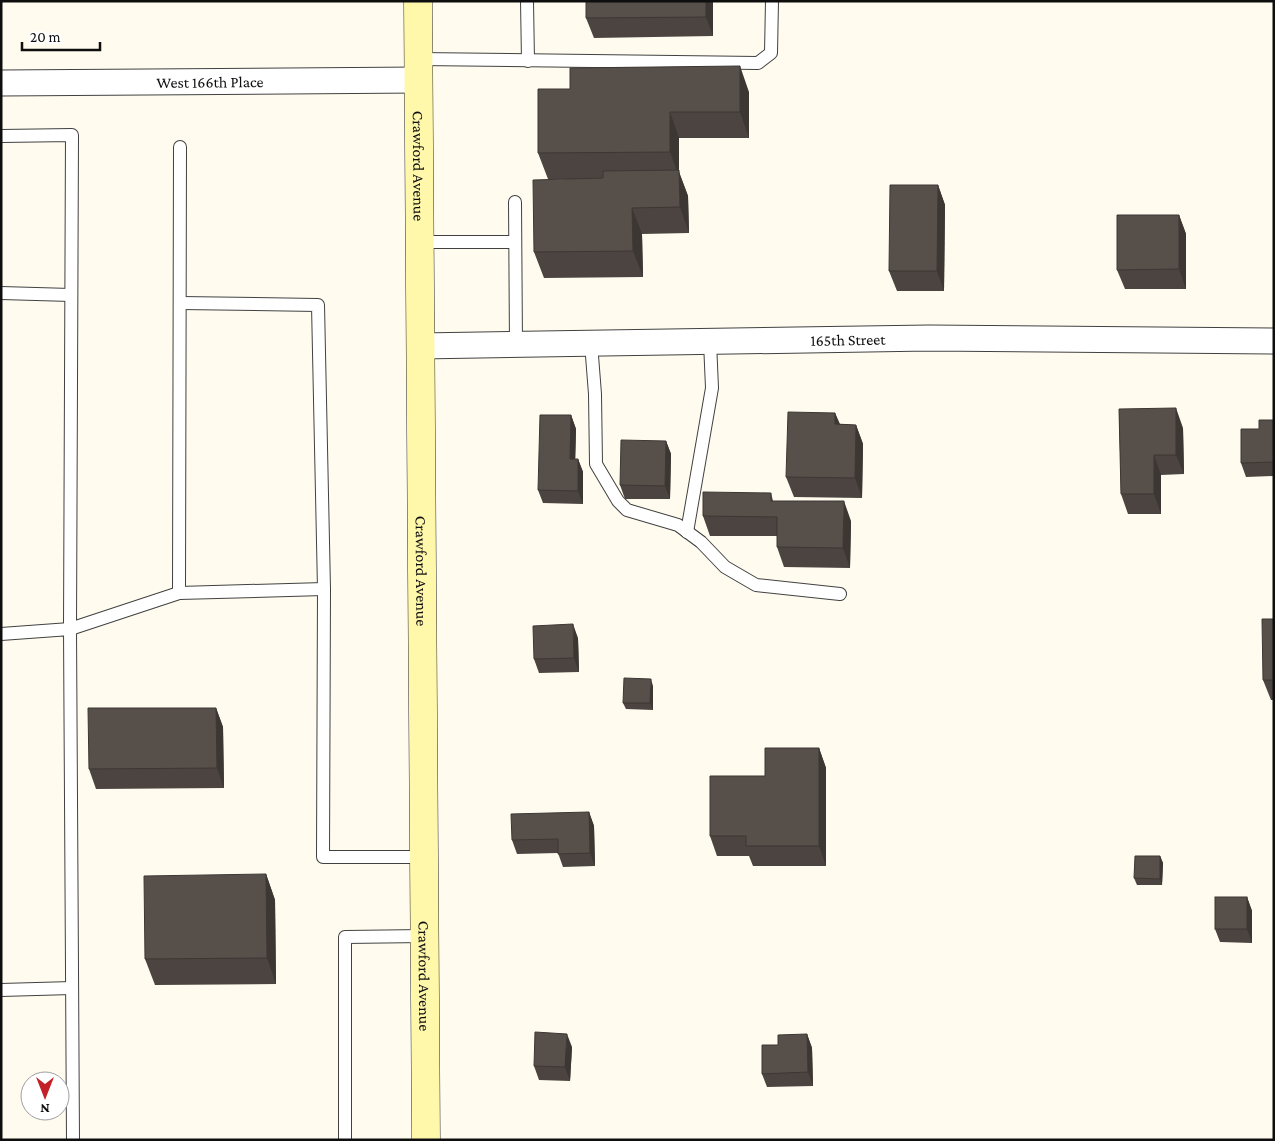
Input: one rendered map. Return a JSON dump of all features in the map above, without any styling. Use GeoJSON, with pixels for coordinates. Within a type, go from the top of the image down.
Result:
{"type":"FeatureCollection","features":[{"type":"Feature","properties":{"kind":"main road","name":"Crawford Avenue"},"geometry":{"type":"LineString","coordinates":[[418,1],[426,1140]]}},
{"type":"Feature","properties":{"kind":"street","name":"West 166th Place"},"geometry":{"type":"LineString","coordinates":[[1,83],[418,70]]}},
{"type":"Feature","properties":{"kind":"street","name":"165th Street"},"geometry":{"type":"LineString","coordinates":[[420,346],[929,338],[1274,341]]}},
{"type":"Feature","properties":{"kind":"lane"},"geometry":{"type":"LineString","coordinates":[[527,1],[528,61]]}},
{"type":"Feature","properties":{"kind":"lane"},"geometry":{"type":"LineString","coordinates":[[418,70],[528,61],[758,63],[771,53],[772,1]]}},
{"type":"Feature","properties":{"kind":"lane"},"geometry":{"type":"LineString","coordinates":[[1,136],[72,135],[70,629],[72,1140]]}},
{"type":"Feature","properties":{"kind":"lane"},"geometry":{"type":"LineString","coordinates":[[179,593],[180,147]]}},
{"type":"Feature","properties":{"kind":"lane"},"geometry":{"type":"LineString","coordinates":[[516,202],[516,344]]}},
{"type":"Feature","properties":{"kind":"lane"},"geometry":{"type":"LineString","coordinates":[[420,242],[516,242]]}},
{"type":"Feature","properties":{"kind":"lane"},"geometry":{"type":"LineString","coordinates":[[1,293],[71,296]]}},
{"type":"Feature","properties":{"kind":"lane"},"geometry":{"type":"LineString","coordinates":[[180,303],[318,305],[324,589],[323,856],[424,856]]}},
{"type":"Feature","properties":{"kind":"lane"},"geometry":{"type":"LineString","coordinates":[[687,532],[712,388],[710,342]]}},
{"type":"Feature","properties":{"kind":"lane"},"geometry":{"type":"LineString","coordinates":[[591,343],[595,394],[596,464],[618,501],[627,510],[678,525],[700,542],[725,567],[756,586],[840,594]]}},
{"type":"Feature","properties":{"kind":"lane"},"geometry":{"type":"LineString","coordinates":[[1,634],[70,629],[179,593],[324,589]]}},
{"type":"Feature","properties":{"kind":"lane"},"geometry":{"type":"LineString","coordinates":[[345,1140],[345,936],[424,936]]}},
{"type":"Feature","properties":{"kind":"lane"},"geometry":{"type":"LineString","coordinates":[[1,990],[72,988]]}},
{"type":"Feature","properties":{"kind":"building"},"geometry":{"type":"Polygon","coordinates":[[[586,1],[706,1],[706,17],[586,18],[586,1]]]}},
{"type":"Feature","properties":{"kind":"building"},"geometry":{"type":"Polygon","coordinates":[[[740,66],[740,112],[670,112],[670,152],[538,153],[538,89],[570,89],[570,68],[740,66]]]}},
{"type":"Feature","properties":{"kind":"building"},"geometry":{"type":"Polygon","coordinates":[[[679,170],[680,207],[632,208],[633,251],[534,252],[533,180],[603,178],[603,171],[679,170]]]}},
{"type":"Feature","properties":{"kind":"building"},"geometry":{"type":"Polygon","coordinates":[[[890,185],[938,185],[937,271],[889,271],[890,185]]]}},
{"type":"Feature","properties":{"kind":"building"},"geometry":{"type":"Polygon","coordinates":[[[1117,215],[1179,215],[1179,269],[1117,270],[1117,215]]]}},
{"type":"Feature","properties":{"kind":"building"},"geometry":{"type":"Polygon","coordinates":[[[1176,408],[1176,455],[1154,455],[1154,494],[1121,494],[1119,409],[1176,408]]]}},
{"type":"Feature","properties":{"kind":"building"},"geometry":{"type":"Polygon","coordinates":[[[788,412],[835,413],[835,424],[856,425],[855,478],[786,477],[788,412]]]}},
{"type":"Feature","properties":{"kind":"building"},"geometry":{"type":"Polygon","coordinates":[[[540,415],[571,415],[570,459],[578,459],[578,491],[538,490],[540,415]]]}},
{"type":"Feature","properties":{"kind":"building"},"geometry":{"type":"Polygon","coordinates":[[[1259,420],[1274,420],[1274,462],[1241,463],[1241,429],[1259,429],[1259,420]]]}},
{"type":"Feature","properties":{"kind":"building"},"geometry":{"type":"Polygon","coordinates":[[[621,440],[666,441],[665,486],[620,485],[621,440]]]}},
{"type":"Feature","properties":{"kind":"building"},"geometry":{"type":"Polygon","coordinates":[[[703,492],[771,493],[771,501],[844,501],[843,548],[777,547],[777,517],[703,516],[703,492]]]}},
{"type":"Feature","properties":{"kind":"building"},"geometry":{"type":"Polygon","coordinates":[[[1262,619],[1274,619],[1274,680],[1263,680],[1262,619]]]}},
{"type":"Feature","properties":{"kind":"building"},"geometry":{"type":"Polygon","coordinates":[[[573,624],[574,658],[534,659],[533,626],[573,624]]]}},
{"type":"Feature","properties":{"kind":"building"},"geometry":{"type":"Polygon","coordinates":[[[624,678],[651,679],[650,703],[623,703],[624,678]]]}},
{"type":"Feature","properties":{"kind":"building"},"geometry":{"type":"Polygon","coordinates":[[[88,708],[216,708],[217,768],[89,769],[88,708]]]}},
{"type":"Feature","properties":{"kind":"building"},"geometry":{"type":"Polygon","coordinates":[[[765,748],[819,748],[819,846],[746,846],[746,836],[710,836],[710,776],[765,776],[765,748]]]}},
{"type":"Feature","properties":{"kind":"building"},"geometry":{"type":"Polygon","coordinates":[[[589,812],[590,853],[558,854],[558,839],[512,840],[511,814],[589,812]]]}},
{"type":"Feature","properties":{"kind":"building"},"geometry":{"type":"Polygon","coordinates":[[[1135,856],[1160,856],[1160,879],[1134,878],[1135,856]]]}},
{"type":"Feature","properties":{"kind":"building"},"geometry":{"type":"Polygon","coordinates":[[[266,874],[267,958],[145,959],[144,876],[266,874]]]}},
{"type":"Feature","properties":{"kind":"building"},"geometry":{"type":"Polygon","coordinates":[[[1215,897],[1247,897],[1247,929],[1215,929],[1215,897]]]}},
{"type":"Feature","properties":{"kind":"building"},"geometry":{"type":"Polygon","coordinates":[[[535,1032],[567,1034],[565,1067],[534,1066],[535,1032]]]}},
{"type":"Feature","properties":{"kind":"building"},"geometry":{"type":"Polygon","coordinates":[[[807,1034],[808,1072],[762,1074],[762,1045],[778,1045],[778,1035],[807,1034]]]}}]}
